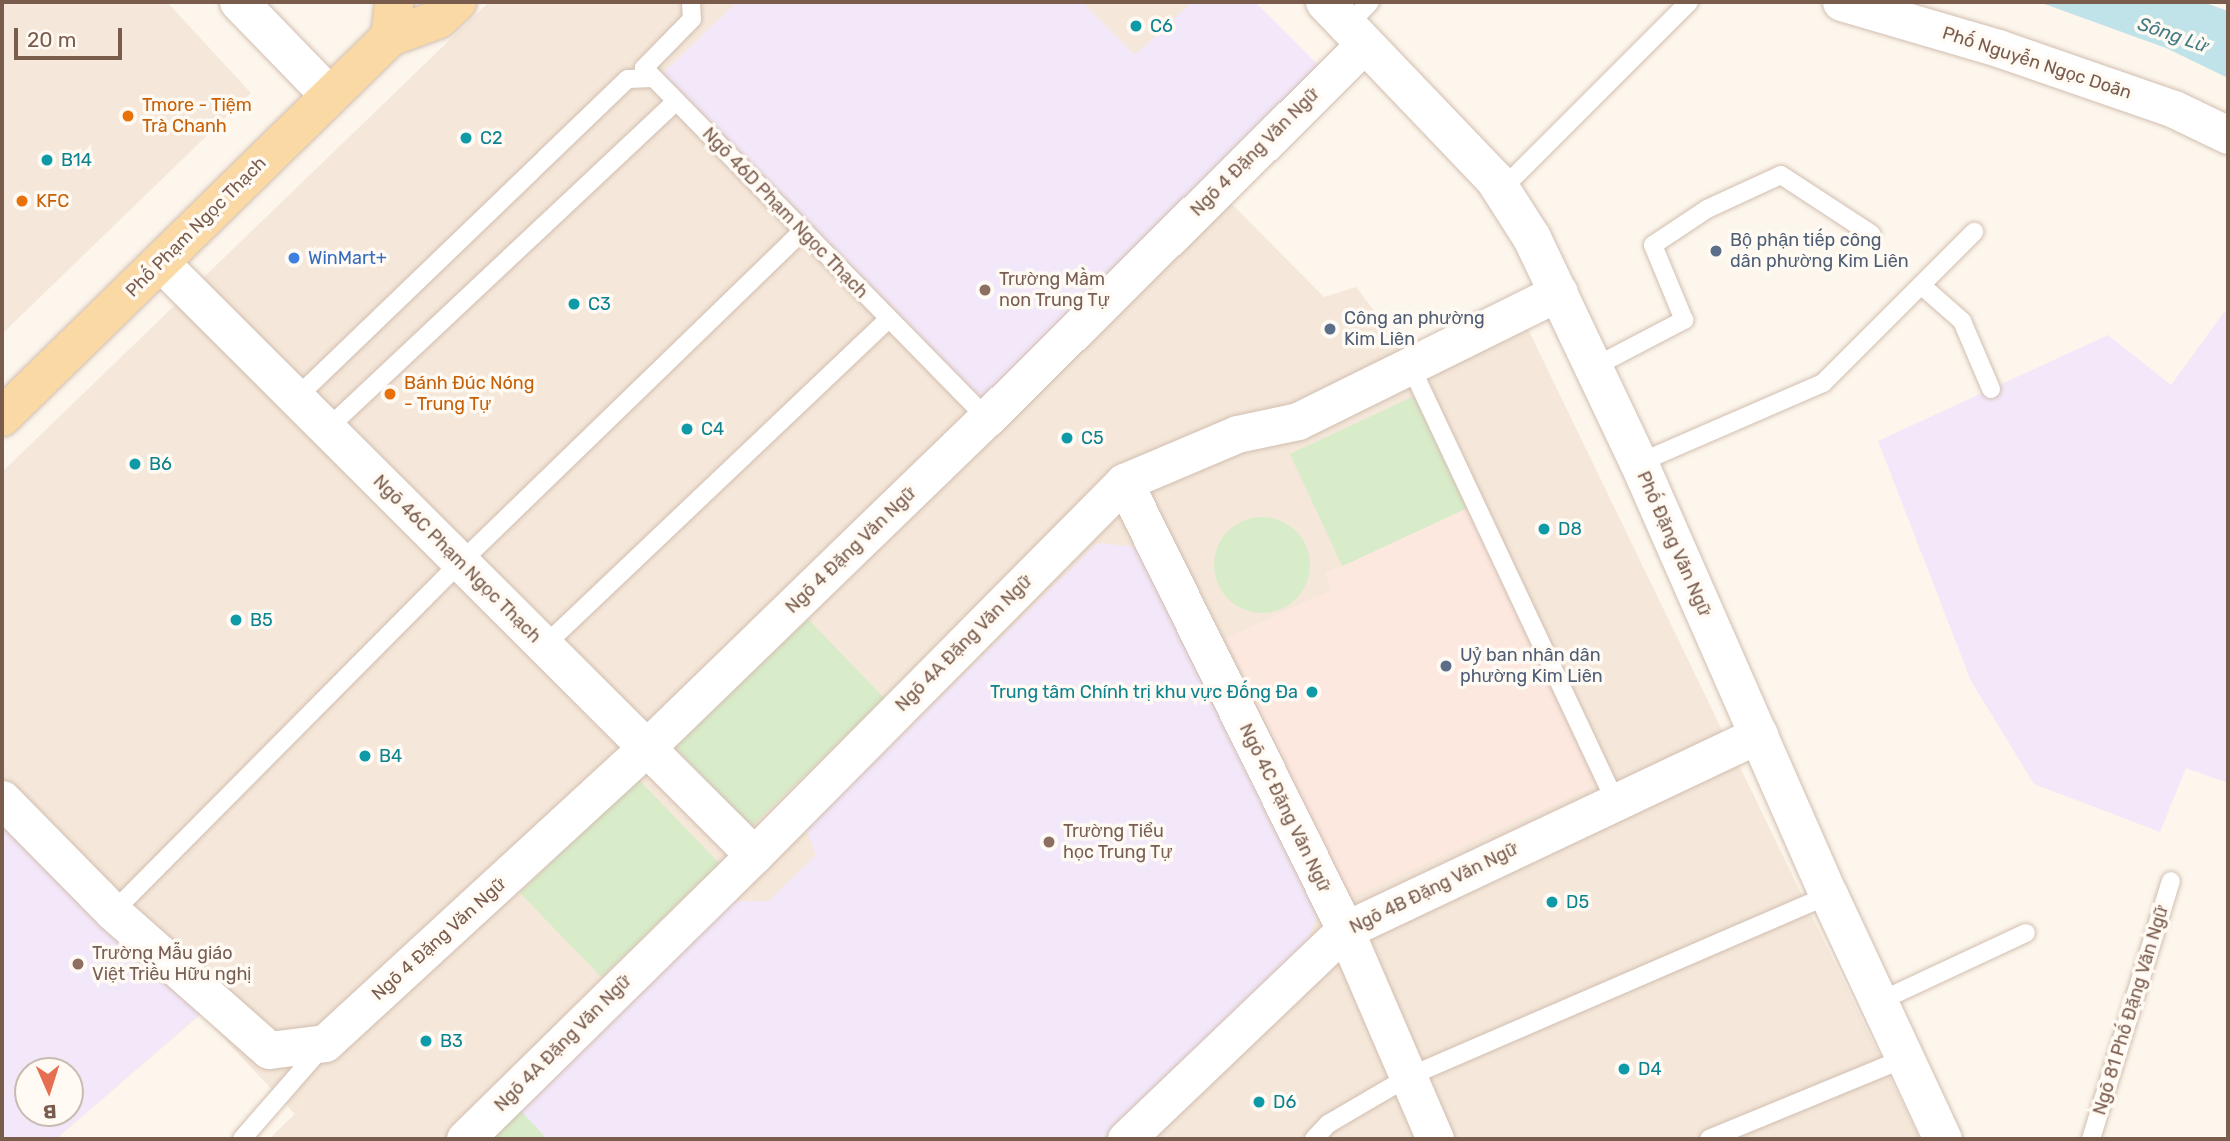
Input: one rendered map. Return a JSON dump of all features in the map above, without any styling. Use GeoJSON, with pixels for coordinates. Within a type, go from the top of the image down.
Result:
{"type":"FeatureCollection","features":[{"type":"Feature","properties":{"kind":"main road","name":"Phố Phạm Ngọc Thạch"},"geometry":{"type":"LineString","coordinates":[[2,417],[329,95],[392,19],[439,19],[457,2]]}},
{"type":"Feature","properties":{"kind":"street"},"geometry":{"type":"LineString","coordinates":[[239,2],[329,95]]}},
{"type":"Feature","properties":{"kind":"street","name":"Phố Nguyễn Ngọc Doãn"},"geometry":{"type":"LineString","coordinates":[[1841,2],[1998,48],[2174,109],[2228,135]]}},
{"type":"Feature","properties":{"kind":"street","name":"Phố Đặng Văn Ngữ"},"geometry":{"type":"LineString","coordinates":[[1352,18],[1501,190],[1532,238],[1639,463],[1829,895],[1943,1139]]}},
{"type":"Feature","properties":{"kind":"street","name":"Ngõ 4 Đặng Văn Ngữ"},"geometry":{"type":"LineString","coordinates":[[325,1043],[646,748],[987,418],[1352,18]]}},
{"type":"Feature","properties":{"kind":"street","name":"Ngõ 46C Phạm Ngọc Thạch"},"geometry":{"type":"LineString","coordinates":[[160,263],[754,855]]}},
{"type":"Feature","properties":{"kind":"street","name":"Ngõ 4A Đặng Văn Ngữ"},"geometry":{"type":"LineString","coordinates":[[465,1139],[754,855],[1124,482],[1237,434],[1298,421],[1559,292]]}},
{"type":"Feature","properties":{"kind":"street","name":"Ngõ 4C Đặng Văn Ngữ"},"geometry":{"type":"LineString","coordinates":[[1124,482],[1345,930],[1435,1139]]}},
{"type":"Feature","properties":{"kind":"street","name":"Ngõ 4B Đặng Văn Ngữ"},"geometry":{"type":"LineString","coordinates":[[1126,1139],[1345,930],[1759,734]]}},
{"type":"Feature","properties":{"kind":"street"},"geometry":{"type":"LineString","coordinates":[[2,799],[113,912],[268,1050],[325,1043]]}},
{"type":"Feature","properties":{"kind":"lane"},"geometry":{"type":"LineString","coordinates":[[653,78],[644,68],[691,19],[692,2]]}},
{"type":"Feature","properties":{"kind":"lane"},"geometry":{"type":"LineString","coordinates":[[1501,190],[1689,2]]}},
{"type":"Feature","properties":{"kind":"lane"},"geometry":{"type":"LineString","coordinates":[[296,398],[628,79],[653,78]]}},
{"type":"Feature","properties":{"kind":"lane","name":"Ngõ 46D Phạm Ngọc Thạch"},"geometry":{"type":"LineString","coordinates":[[653,78],[987,418]]}},
{"type":"Feature","properties":{"kind":"lane"},"geometry":{"type":"LineString","coordinates":[[327,429],[676,101]]}},
{"type":"Feature","properties":{"kind":"lane"},"geometry":{"type":"LineString","coordinates":[[1594,367],[1684,320],[1653,245],[1707,209],[1782,175],[1871,234]]}},
{"type":"Feature","properties":{"kind":"lane"},"geometry":{"type":"LineString","coordinates":[[113,912],[460,563],[802,232]]}},
{"type":"Feature","properties":{"kind":"lane"},"geometry":{"type":"LineString","coordinates":[[1639,463],[1823,383],[1975,232]]}},
{"type":"Feature","properties":{"kind":"lane"},"geometry":{"type":"LineString","coordinates":[[1921,285],[1962,321],[1991,389]]}},
{"type":"Feature","properties":{"kind":"lane"},"geometry":{"type":"LineString","coordinates":[[544,646],[888,319]]}},
{"type":"Feature","properties":{"kind":"lane"},"geometry":{"type":"LineString","coordinates":[[1411,367],[1615,800]]}},
{"type":"Feature","properties":{"kind":"lane","name":"Ngõ 81 Phố Đặng Văn Ngữ"},"geometry":{"type":"LineString","coordinates":[[2091,1139],[2171,881]]}},
{"type":"Feature","properties":{"kind":"lane"},"geometry":{"type":"LineString","coordinates":[[1314,1139],[1328,1124],[1408,1077],[1829,895]]}},
{"type":"Feature","properties":{"kind":"lane"},"geometry":{"type":"LineString","coordinates":[[1880,1001],[2026,933]]}},
{"type":"Feature","properties":{"kind":"lane"},"geometry":{"type":"LineString","coordinates":[[242,1139],[325,1043]]}},
{"type":"Feature","properties":{"kind":"lane"},"geometry":{"type":"LineString","coordinates":[[1709,1139],[1906,1058]]}},
{"type":"Feature","properties":{"kind":"shaded area"},"geometry":{"type":"Polygon","coordinates":[[[2,2],[167,2],[251,93],[2,334],[2,2]]]}},
{"type":"Feature","properties":{"kind":"shaded area"},"geometry":{"type":"Polygon","coordinates":[[[489,2],[1255,2],[1209,181],[1324,297],[1356,287],[1426,378],[1527,327],[1920,1139],[269,1139],[295,1114],[201,1014],[84,1115],[84,1057],[14,1057],[14,1127],[70,1127],[56,1139],[2,1139],[2,472],[489,2]]]}},
{"type":"Feature","properties":{"kind":"shaded area","name":"Trường Mầm non Trung Tự"},"geometry":{"type":"Polygon","coordinates":[[[737,2],[1082,2],[1135,55],[1192,2],[1255,2],[1323,70],[982,399],[663,73],[737,2]]]}},
{"type":"Feature","properties":{"kind":"shaded area"},"geometry":{"type":"Polygon","coordinates":[[[2224,312],[2228,314],[2228,783],[2186,768],[2160,832],[2034,784],[1971,681],[1878,441],[2108,335],[2171,385],[2224,312]]]}},
{"type":"Feature","properties":{"kind":"shaded area"},"geometry":{"type":"Polygon","coordinates":[[[1467,508],[1595,786],[1346,900],[1226,638],[1332,590],[1325,573],[1467,508]]]}},
{"type":"Feature","properties":{"kind":"shaded area","name":"Trường Tiểu học Trung Tự"},"geometry":{"type":"Polygon","coordinates":[[[1097,543],[1136,547],[1321,909],[1307,942],[1208,1042],[1103,1139],[547,1139],[521,1111],[732,901],[769,901],[816,855],[806,829],[1097,543]]]}},
{"type":"Feature","properties":{"kind":"shaded area","name":"Trường Mẫu giáo Việt Triều Hữu nghị"},"geometry":{"type":"Polygon","coordinates":[[[2,810],[201,1013],[84,1115],[84,1057],[14,1057],[14,1127],[70,1127],[56,1139],[2,1139],[2,810]]]}},
{"type":"Feature","properties":{"kind":"green space"},"geometry":{"type":"Polygon","coordinates":[[[1414,396],[1466,508],[1342,566],[1290,454],[1414,396]]]}},
{"type":"Feature","properties":{"kind":"green space"},"geometry":{"type":"Polygon","coordinates":[[[1262,517],[1280,521],[1296,531],[1306,547],[1310,565],[1306,583],[1296,599],[1280,609],[1262,613],[1244,609],[1228,599],[1218,583],[1214,565],[1218,547],[1228,531],[1244,521],[1262,517]]]}},
{"type":"Feature","properties":{"kind":"green space"},"geometry":{"type":"Polygon","coordinates":[[[808,619],[884,698],[751,827],[675,748],[808,619]]]}},
{"type":"Feature","properties":{"kind":"green space"},"geometry":{"type":"Polygon","coordinates":[[[638,779],[719,863],[601,977],[520,893],[638,779]]]}},
{"type":"Feature","properties":{"kind":"green space"},"geometry":{"type":"Polygon","coordinates":[[[521,1111],[547,1139],[492,1139],[521,1111]]]}},
{"type":"Feature","properties":{"kind":"water","name":"Sông Lừ"},"geometry":{"type":"Polygon","coordinates":[[[2039,2],[2203,2],[2228,11],[2228,78],[2166,48],[2039,2]]]}},
{"type":"Feature","properties":{"kind":"place","name":"C6"},"geometry":{"type":"Point","coordinates":[1136,26]}},
{"type":"Feature","properties":{"kind":"place","name":"Tmore - Tiệm Trà Chanh"},"geometry":{"type":"Point","coordinates":[128,116]}},
{"type":"Feature","properties":{"kind":"place","name":"C2"},"geometry":{"type":"Point","coordinates":[466,138]}},
{"type":"Feature","properties":{"kind":"place","name":"B14"},"geometry":{"type":"Point","coordinates":[47,160]}},
{"type":"Feature","properties":{"kind":"place","name":"KFC"},"geometry":{"type":"Point","coordinates":[22,201]}},
{"type":"Feature","properties":{"kind":"place","name":"Bộ phận tiếp công dân phường Kim Liên"},"geometry":{"type":"Point","coordinates":[1716,251]}},
{"type":"Feature","properties":{"kind":"place","name":"WinMart+"},"geometry":{"type":"Point","coordinates":[294,258]}},
{"type":"Feature","properties":{"kind":"place","name":"Trường Mầm non Trung Tự"},"geometry":{"type":"Point","coordinates":[985,290]}},
{"type":"Feature","properties":{"kind":"place","name":"C3"},"geometry":{"type":"Point","coordinates":[574,304]}},
{"type":"Feature","properties":{"kind":"place","name":"Công an phường Kim Liên"},"geometry":{"type":"Point","coordinates":[1330,329]}},
{"type":"Feature","properties":{"kind":"place","name":"Bánh Đúc Nóng - Trung Tự"},"geometry":{"type":"Point","coordinates":[390,394]}},
{"type":"Feature","properties":{"kind":"place","name":"C4"},"geometry":{"type":"Point","coordinates":[687,429]}},
{"type":"Feature","properties":{"kind":"place","name":"C5"},"geometry":{"type":"Point","coordinates":[1067,438]}},
{"type":"Feature","properties":{"kind":"place","name":"B6"},"geometry":{"type":"Point","coordinates":[135,464]}},
{"type":"Feature","properties":{"kind":"place","name":"D8"},"geometry":{"type":"Point","coordinates":[1544,529]}},
{"type":"Feature","properties":{"kind":"place","name":"B5"},"geometry":{"type":"Point","coordinates":[236,620]}},
{"type":"Feature","properties":{"kind":"place","name":"Uỷ ban nhân dân phường Kim Liên"},"geometry":{"type":"Point","coordinates":[1446,666]}},
{"type":"Feature","properties":{"kind":"place","name":"Trung tâm Chính trị khu vực Đống Đa"},"geometry":{"type":"Point","coordinates":[1312,692]}},
{"type":"Feature","properties":{"kind":"place","name":"B4"},"geometry":{"type":"Point","coordinates":[365,756]}},
{"type":"Feature","properties":{"kind":"place","name":"Trường Tiểu học Trung Tự"},"geometry":{"type":"Point","coordinates":[1049,842]}},
{"type":"Feature","properties":{"kind":"place","name":"D5"},"geometry":{"type":"Point","coordinates":[1552,902]}},
{"type":"Feature","properties":{"kind":"place","name":"Trường Mẫu giáo Việt Triều Hữu nghị"},"geometry":{"type":"Point","coordinates":[78,964]}},
{"type":"Feature","properties":{"kind":"place","name":"B3"},"geometry":{"type":"Point","coordinates":[426,1041]}},
{"type":"Feature","properties":{"kind":"place","name":"D4"},"geometry":{"type":"Point","coordinates":[1624,1069]}},
{"type":"Feature","properties":{"kind":"place","name":"D6"},"geometry":{"type":"Point","coordinates":[1259,1102]}}]}
